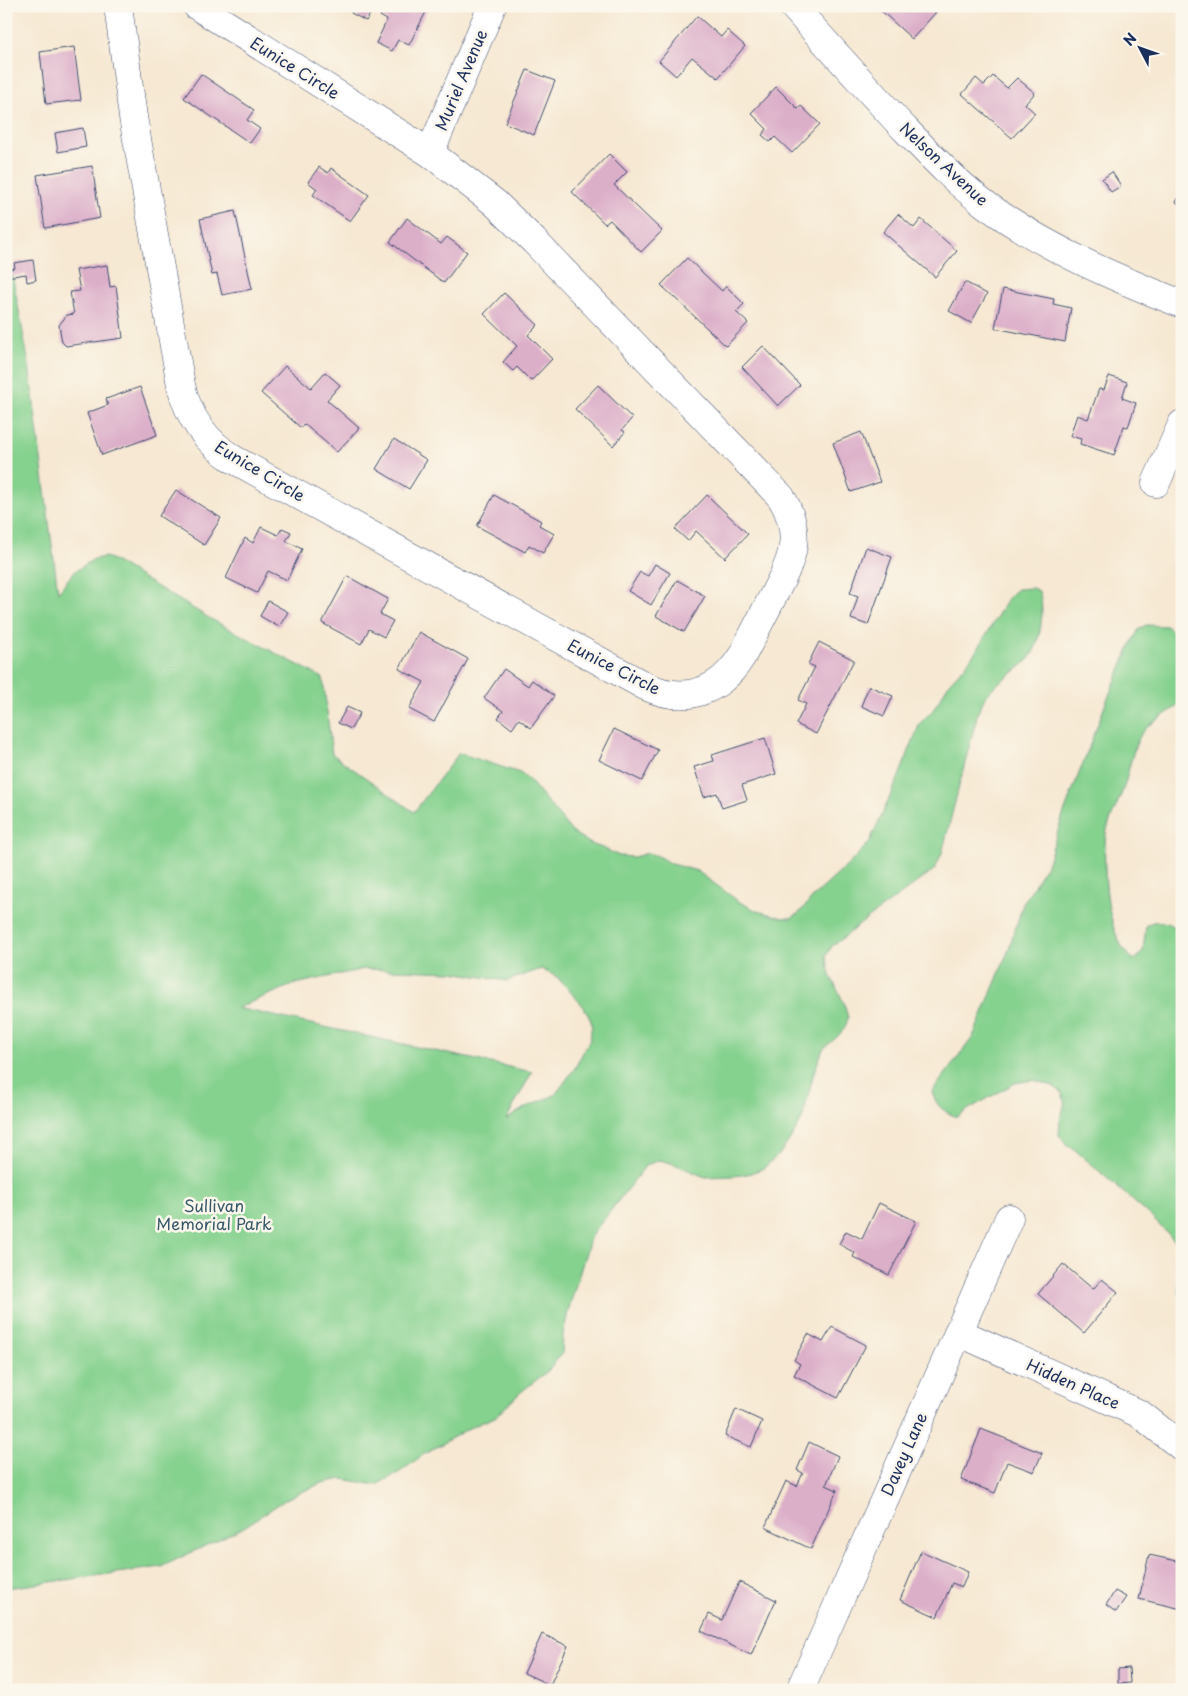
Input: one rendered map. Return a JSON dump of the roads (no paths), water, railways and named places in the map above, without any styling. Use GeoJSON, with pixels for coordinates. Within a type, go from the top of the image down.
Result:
{"type":"FeatureCollection","features":[{"type":"Feature","properties":{"kind":"street","name":"Eunice Circle"},"geometry":{"type":"LineString","coordinates":[[118,6],[133,118],[183,396],[192,418],[206,437],[223,453],[233,459],[658,692],[672,695],[700,692],[713,687],[730,674],[742,656],[790,561],[794,533],[791,517],[774,489],[495,203],[430,153],[197,6]]}},
{"type":"Feature","properties":{"kind":"street","name":"Muriel Avenue"},"geometry":{"type":"LineString","coordinates":[[430,153],[492,6]]}},
{"type":"Feature","properties":{"kind":"street","name":"Nelson Avenue"},"geometry":{"type":"LineString","coordinates":[[793,6],[937,163],[989,206],[1060,251],[1182,304]]}},
{"type":"Feature","properties":{"kind":"street"},"geometry":{"type":"LineString","coordinates":[[1156,483],[1181,426]]}},
{"type":"Feature","properties":{"kind":"street","name":"Davey Lane"},"geometry":{"type":"LineString","coordinates":[[800,1690],[1008,1218]]}},
{"type":"Feature","properties":{"kind":"street","name":"Hidden Place"},"geometry":{"type":"LineString","coordinates":[[958,1332],[1140,1414],[1182,1447]]}},
{"type":"Feature","properties":{"kind":"park label","name":"Sullivan Memorial Park"},"geometry":{"type":"Point","coordinates":[214,1215]}}]}
